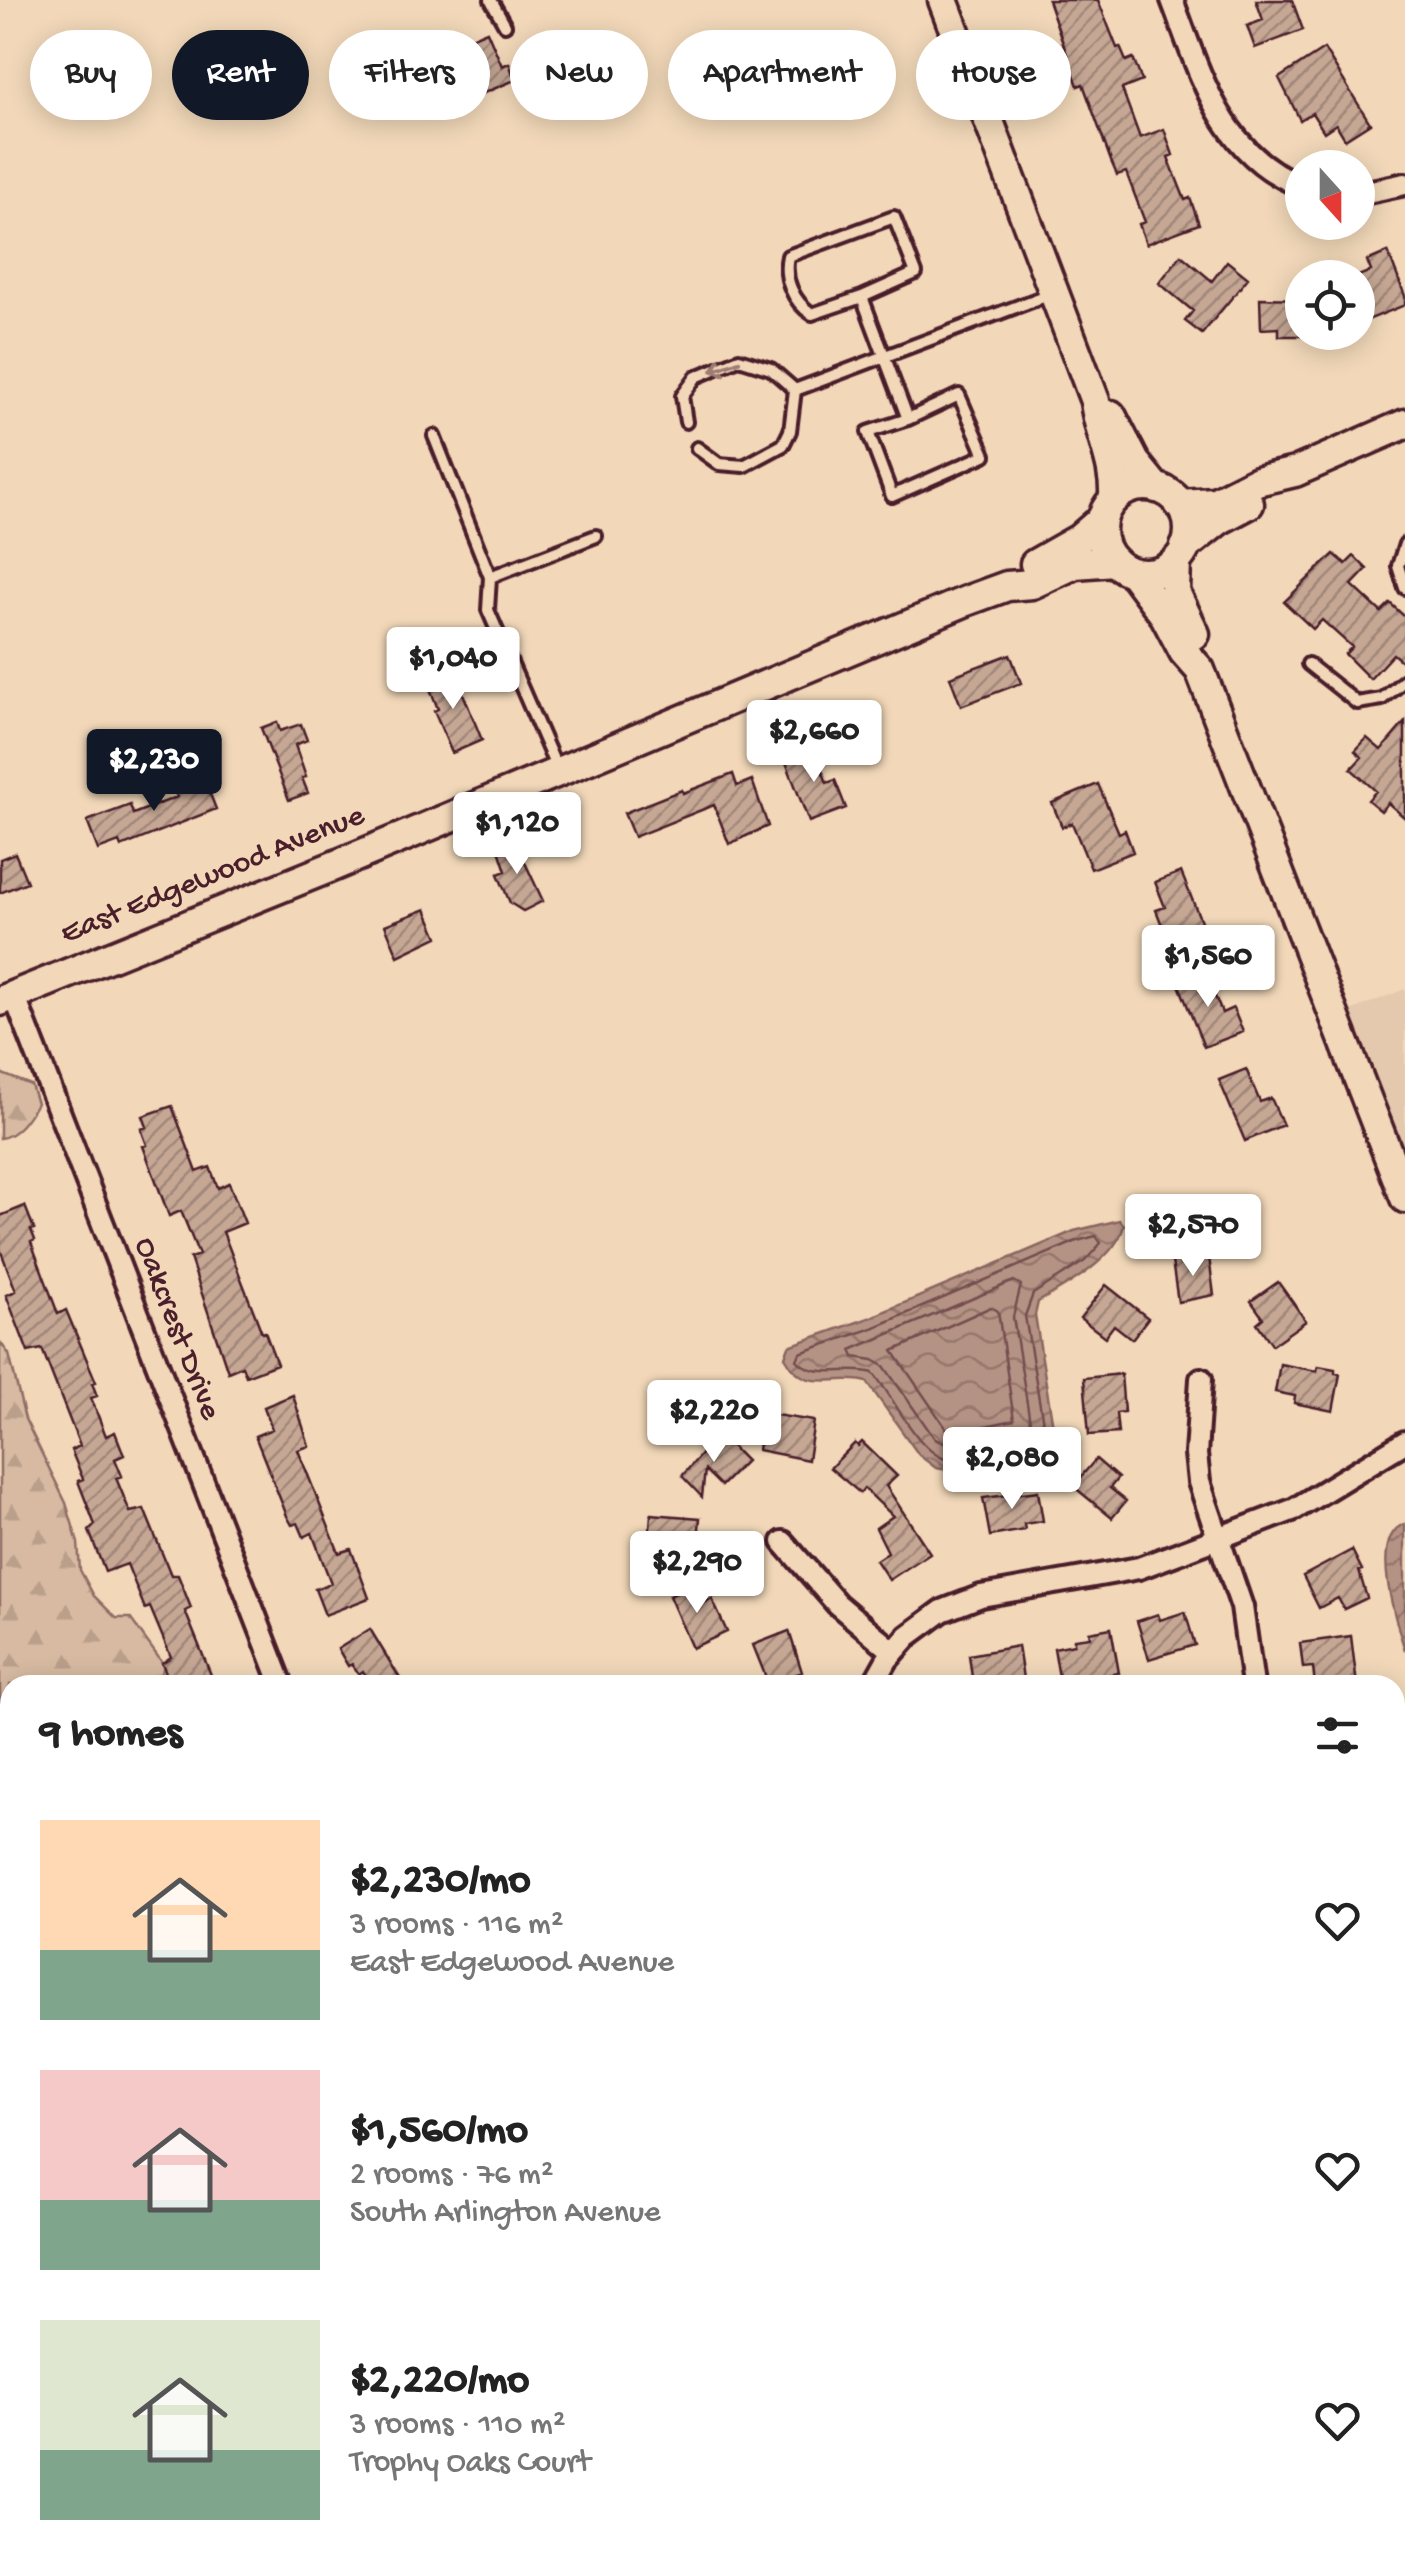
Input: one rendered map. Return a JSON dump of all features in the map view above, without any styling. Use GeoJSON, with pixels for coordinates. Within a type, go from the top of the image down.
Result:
{"type":"FeatureCollection","features":[{"type":"Feature","properties":{"kind":"main road"},"geometry":{"type":"LineString","coordinates":[[943,0],[1095,400],[1097,424],[1113,465],[1102,542],[1165,616],[1184,652],[1200,670],[1405,1198]]}},
{"type":"Feature","properties":{"kind":"main road"},"geometry":{"type":"LineString","coordinates":[[1095,400],[1113,418],[1135,462],[1168,496],[1188,525],[1175,592],[1200,647],[1200,670]]}},
{"type":"Feature","properties":{"kind":"main road"},"geometry":{"type":"LineString","coordinates":[[1007,586],[1025,568],[1079,539],[1133,488],[1215,502],[1257,481],[1296,472],[1405,424]]}},
{"type":"Feature","properties":{"kind":"main road"},"geometry":{"type":"LineString","coordinates":[[1007,586],[1032,584],[1074,564],[1156,572],[1219,520],[1265,496],[1296,472]]}},
{"type":"Feature","properties":{"kind":"main road","name":"East Edgewood Avenue"},"geometry":{"type":"LineString","coordinates":[[7,998],[1007,586]]}},
{"type":"Feature","properties":{"kind":"street"},"geometry":{"type":"LineString","coordinates":[[1172,0],[1222,122],[1258,162],[1285,177]]}},
{"type":"Feature","properties":{"kind":"street"},"geometry":{"type":"LineString","coordinates":[[1375,190],[1405,184]]}},
{"type":"Feature","properties":{"kind":"street","name":"Oakcrest Drive"},"geometry":{"type":"LineString","coordinates":[[7,998],[278,1675]]}},
{"type":"Feature","properties":{"kind":"street"},"geometry":{"type":"LineString","coordinates":[[1201,1379],[1196,1462],[1202,1496],[1242,1607],[1252,1675]]}},
{"type":"Feature","properties":{"kind":"street"},"geometry":{"type":"LineString","coordinates":[[879,1675],[908,1636],[942,1611],[981,1596],[1126,1572],[1218,1539],[1295,1508],[1405,1442]]}},
{"type":"Feature","properties":{"kind":"street"},"geometry":{"type":"LineString","coordinates":[[782,1542],[837,1604],[894,1652]]}},
{"type":"Feature","properties":{"kind":"lane"},"geometry":{"type":"LineString","coordinates":[[491,0],[505,26]]}},
{"type":"Feature","properties":{"kind":"lane"},"geometry":{"type":"LineString","coordinates":[[894,218],[916,274],[862,297],[812,314],[799,306],[784,271],[788,256],[894,218]]}},
{"type":"Feature","properties":{"kind":"lane"},"geometry":{"type":"LineString","coordinates":[[795,390],[1054,293]]}},
{"type":"Feature","properties":{"kind":"lane"},"geometry":{"type":"LineString","coordinates":[[862,297],[908,418]]}},
{"type":"Feature","properties":{"kind":"lane"},"geometry":{"type":"LineString","coordinates":[[686,422],[682,396],[696,377],[739,359],[771,369],[795,390]]}},
{"type":"Feature","properties":{"kind":"lane"},"geometry":{"type":"LineString","coordinates":[[697,448],[719,464],[744,466],[783,445],[790,431],[795,390]]}},
{"type":"Feature","properties":{"kind":"lane"},"geometry":{"type":"LineString","coordinates":[[959,396],[985,455],[892,496],[868,432],[908,418],[959,396]]}},
{"type":"Feature","properties":{"kind":"lane"},"geometry":{"type":"LineString","coordinates":[[434,436],[490,577],[488,610],[558,770]]}},
{"type":"Feature","properties":{"kind":"lane"},"geometry":{"type":"LineString","coordinates":[[490,577],[596,536]]}},
{"type":"Feature","properties":{"kind":"lane"},"geometry":{"type":"LineString","coordinates":[[1405,544],[1398,566],[1405,588]]}},
{"type":"Feature","properties":{"kind":"lane"},"geometry":{"type":"LineString","coordinates":[[1308,664],[1356,703],[1382,698],[1405,680]]}},
{"type":"Feature","properties":{"kind":"shaded area"},"geometry":{"type":"Polygon","coordinates":[[[1405,989],[1405,1198],[1335,1017],[1405,989]]]}},
{"type":"Feature","properties":{"kind":"green space"},"geometry":{"type":"Polygon","coordinates":[[[0,1073],[31,1085],[37,1103],[17,1130],[0,1138],[0,1073]]]}},
{"type":"Feature","properties":{"kind":"green space"},"geometry":{"type":"Polygon","coordinates":[[[0,1342],[9,1354],[25,1419],[66,1503],[78,1543],[80,1570],[94,1596],[116,1618],[130,1618],[164,1665],[162,1673],[156,1675],[0,1675],[0,1342]]]}},
{"type":"Feature","properties":{"kind":"water"},"geometry":{"type":"Polygon","coordinates":[[[1120,1220],[1124,1225],[1119,1237],[1101,1260],[1038,1302],[1035,1315],[1057,1452],[1053,1457],[954,1471],[936,1468],[919,1455],[867,1382],[811,1380],[793,1369],[785,1357],[789,1346],[869,1318],[1074,1231],[1120,1220]]]}},
{"type":"Feature","properties":{"kind":"water"},"geometry":{"type":"Polygon","coordinates":[[[1405,1524],[1405,1650],[1391,1601],[1386,1562],[1394,1532],[1405,1524]]]}},
{"type":"Feature","properties":{"kind":"building"},"geometry":{"type":"Polygon","coordinates":[[[1048,0],[1098,0],[1117,48],[1120,47],[1126,61],[1133,58],[1142,81],[1122,89],[1140,138],[1164,129],[1173,155],[1168,157],[1199,224],[1146,244],[1139,224],[1145,222],[1126,172],[1117,175],[1083,84],[1078,86],[1071,66],[1071,30],[1058,30],[1048,0]]]}},
{"type":"Feature","properties":{"kind":"building"},"geometry":{"type":"Polygon","coordinates":[[[1256,0],[1292,0],[1303,30],[1255,48],[1247,26],[1263,20],[1256,0]]]}},
{"type":"Feature","properties":{"kind":"building"},"geometry":{"type":"Polygon","coordinates":[[[490,38],[502,66],[509,63],[510,82],[490,90],[490,38]]]}},
{"type":"Feature","properties":{"kind":"building"},"geometry":{"type":"Polygon","coordinates":[[[1324,49],[1370,123],[1345,139],[1336,124],[1324,132],[1312,113],[1300,120],[1279,78],[1324,49]]]}},
{"type":"Feature","properties":{"kind":"building"},"geometry":{"type":"Polygon","coordinates":[[[1388,252],[1405,305],[1375,317],[1375,260],[1369,260],[1388,252]]]}},
{"type":"Feature","properties":{"kind":"building"},"geometry":{"type":"Polygon","coordinates":[[[1181,255],[1212,281],[1227,261],[1248,278],[1202,334],[1185,321],[1193,311],[1159,283],[1181,255]]]}},
{"type":"Feature","properties":{"kind":"building"},"geometry":{"type":"Polygon","coordinates":[[[1260,298],[1285,299],[1285,336],[1279,336],[1279,328],[1261,329],[1260,298]]]}},
{"type":"Feature","properties":{"kind":"building"},"geometry":{"type":"Polygon","coordinates":[[[1334,554],[1346,564],[1354,556],[1367,569],[1352,585],[1381,612],[1390,603],[1405,617],[1405,664],[1393,654],[1370,679],[1345,654],[1352,647],[1322,620],[1313,629],[1284,602],[1334,554]]]}},
{"type":"Feature","properties":{"kind":"building"},"geometry":{"type":"Polygon","coordinates":[[[1010,654],[1021,683],[961,706],[950,677],[1010,654]]]}},
{"type":"Feature","properties":{"kind":"building"},"geometry":{"type":"Polygon","coordinates":[[[453,669],[482,740],[452,753],[434,711],[438,709],[426,679],[453,669]]]}},
{"type":"Feature","properties":{"kind":"building"},"geometry":{"type":"Polygon","coordinates":[[[277,722],[280,731],[301,724],[307,740],[295,745],[308,793],[289,800],[261,728],[277,722]]]}},
{"type":"Feature","properties":{"kind":"building"},"geometry":{"type":"Polygon","coordinates":[[[1405,722],[1405,818],[1388,803],[1381,811],[1368,800],[1376,791],[1351,769],[1362,757],[1355,751],[1367,738],[1381,750],[1405,722]]]}},
{"type":"Feature","properties":{"kind":"building"},"geometry":{"type":"Polygon","coordinates":[[[813,746],[827,783],[835,780],[846,808],[809,822],[784,757],[813,746]]]}},
{"type":"Feature","properties":{"kind":"building"},"geometry":{"type":"Polygon","coordinates":[[[200,769],[216,809],[121,847],[119,842],[98,850],[87,821],[130,805],[133,814],[177,797],[171,780],[200,769]]]}},
{"type":"Feature","properties":{"kind":"building"},"geometry":{"type":"Polygon","coordinates":[[[733,774],[737,786],[752,780],[768,826],[729,844],[714,805],[634,837],[624,813],[733,774]]]}},
{"type":"Feature","properties":{"kind":"building"},"geometry":{"type":"Polygon","coordinates":[[[1098,784],[1119,833],[1125,830],[1133,852],[1091,869],[1072,823],[1062,827],[1052,803],[1098,784]]]}},
{"type":"Feature","properties":{"kind":"building"},"geometry":{"type":"Polygon","coordinates":[[[513,837],[543,901],[523,911],[510,903],[498,874],[506,871],[497,844],[513,837]]]}},
{"type":"Feature","properties":{"kind":"building"},"geometry":{"type":"Polygon","coordinates":[[[15,853],[27,882],[0,893],[0,859],[15,853]]]}},
{"type":"Feature","properties":{"kind":"building"},"geometry":{"type":"Polygon","coordinates":[[[1181,872],[1205,931],[1179,941],[1174,929],[1165,933],[1156,910],[1165,907],[1155,882],[1181,872]]]}},
{"type":"Feature","properties":{"kind":"building"},"geometry":{"type":"Polygon","coordinates":[[[426,909],[438,937],[398,956],[385,925],[426,909]]]}},
{"type":"Feature","properties":{"kind":"building"},"geometry":{"type":"Polygon","coordinates":[[[1204,970],[1222,1013],[1233,1008],[1243,1032],[1204,1047],[1177,980],[1204,970]]]}},
{"type":"Feature","properties":{"kind":"building"},"geometry":{"type":"Polygon","coordinates":[[[1246,1069],[1260,1102],[1271,1098],[1283,1125],[1245,1141],[1219,1080],[1246,1069]]]}},
{"type":"Feature","properties":{"kind":"building"},"geometry":{"type":"Polygon","coordinates":[[[172,1106],[197,1172],[210,1167],[218,1188],[229,1183],[245,1223],[223,1232],[277,1364],[246,1376],[242,1366],[228,1372],[190,1258],[199,1255],[181,1211],[169,1216],[143,1146],[147,1145],[141,1129],[147,1127],[143,1116],[172,1106]]]}},
{"type":"Feature","properties":{"kind":"building"},"geometry":{"type":"Polygon","coordinates":[[[25,1206],[34,1229],[31,1230],[35,1240],[31,1242],[58,1314],[66,1310],[96,1382],[92,1383],[97,1396],[91,1398],[106,1436],[115,1432],[124,1455],[115,1459],[122,1476],[116,1478],[130,1512],[144,1509],[171,1575],[178,1575],[191,1608],[185,1611],[211,1675],[167,1675],[162,1663],[171,1657],[127,1564],[105,1572],[89,1531],[95,1525],[71,1450],[80,1446],[42,1349],[28,1352],[6,1295],[16,1291],[0,1249],[0,1216],[25,1206]]]}},
{"type":"Feature","properties":{"kind":"building"},"geometry":{"type":"Polygon","coordinates":[[[1209,1257],[1214,1295],[1178,1302],[1172,1261],[1209,1257]]]}},
{"type":"Feature","properties":{"kind":"building"},"geometry":{"type":"Polygon","coordinates":[[[1278,1282],[1306,1321],[1272,1345],[1257,1323],[1263,1318],[1251,1301],[1278,1282]]]}},
{"type":"Feature","properties":{"kind":"building"},"geometry":{"type":"Polygon","coordinates":[[[1106,1285],[1148,1318],[1132,1339],[1114,1325],[1105,1337],[1080,1318],[1106,1285]]]}},
{"type":"Feature","properties":{"kind":"building"},"geometry":{"type":"Polygon","coordinates":[[[1280,1364],[1317,1371],[1318,1366],[1335,1369],[1340,1374],[1333,1411],[1294,1403],[1295,1396],[1275,1392],[1280,1364]]]}},
{"type":"Feature","properties":{"kind":"building"},"geometry":{"type":"Polygon","coordinates":[[[1121,1374],[1124,1412],[1116,1413],[1118,1433],[1089,1435],[1084,1378],[1121,1374]]]}},
{"type":"Feature","properties":{"kind":"building"},"geometry":{"type":"Polygon","coordinates":[[[293,1395],[309,1446],[298,1450],[339,1553],[351,1549],[369,1598],[325,1615],[315,1589],[331,1583],[312,1533],[304,1537],[298,1523],[292,1525],[255,1436],[272,1429],[264,1407],[293,1395]]]}},
{"type":"Feature","properties":{"kind":"building"},"geometry":{"type":"Polygon","coordinates":[[[763,1413],[814,1421],[808,1460],[758,1450],[763,1413]]]}},
{"type":"Feature","properties":{"kind":"building"},"geometry":{"type":"Polygon","coordinates":[[[719,1434],[746,1461],[721,1486],[705,1470],[702,1497],[682,1476],[719,1434]]]}},
{"type":"Feature","properties":{"kind":"building"},"geometry":{"type":"Polygon","coordinates":[[[862,1442],[897,1476],[886,1486],[930,1553],[889,1580],[876,1560],[888,1552],[876,1528],[893,1516],[864,1488],[860,1493],[830,1468],[855,1443],[858,1446],[862,1442]]]}},
{"type":"Feature","properties":{"kind":"building"},"geometry":{"type":"Polygon","coordinates":[[[1096,1459],[1118,1478],[1110,1488],[1126,1501],[1112,1518],[1073,1486],[1096,1459]]]}},
{"type":"Feature","properties":{"kind":"building"},"geometry":{"type":"Polygon","coordinates":[[[1038,1491],[1043,1521],[1024,1524],[1025,1530],[990,1536],[983,1498],[1038,1491]]]}},
{"type":"Feature","properties":{"kind":"building"},"geometry":{"type":"Polygon","coordinates":[[[651,1514],[700,1518],[698,1540],[678,1538],[677,1557],[648,1554],[651,1514]]]}},
{"type":"Feature","properties":{"kind":"building"},"geometry":{"type":"Polygon","coordinates":[[[1352,1550],[1362,1570],[1359,1571],[1367,1598],[1344,1609],[1338,1598],[1319,1608],[1303,1576],[1352,1550]]]}},
{"type":"Feature","properties":{"kind":"building"},"geometry":{"type":"Polygon","coordinates":[[[697,1584],[705,1602],[712,1599],[727,1632],[692,1648],[669,1596],[697,1584]]]}},
{"type":"Feature","properties":{"kind":"building"},"geometry":{"type":"Polygon","coordinates":[[[1185,1612],[1195,1645],[1149,1659],[1137,1621],[1158,1614],[1160,1620],[1185,1612]]]}},
{"type":"Feature","properties":{"kind":"building"},"geometry":{"type":"Polygon","coordinates":[[[1111,1628],[1119,1673],[1059,1675],[1054,1648],[1090,1637],[1089,1632],[1111,1628]]]}},
{"type":"Feature","properties":{"kind":"building"},"geometry":{"type":"Polygon","coordinates":[[[370,1629],[398,1675],[366,1675],[363,1671],[359,1674],[352,1664],[348,1666],[338,1649],[370,1629]]]}},
{"type":"Feature","properties":{"kind":"building"},"geometry":{"type":"Polygon","coordinates":[[[789,1631],[802,1672],[765,1675],[753,1645],[789,1631]]]}},
{"type":"Feature","properties":{"kind":"building"},"geometry":{"type":"Polygon","coordinates":[[[1351,1636],[1356,1675],[1314,1675],[1313,1667],[1303,1668],[1300,1643],[1351,1636]]]}},
{"type":"Feature","properties":{"kind":"building"},"geometry":{"type":"Polygon","coordinates":[[[1018,1646],[1022,1675],[972,1675],[969,1655],[1018,1646]]]}}]}
